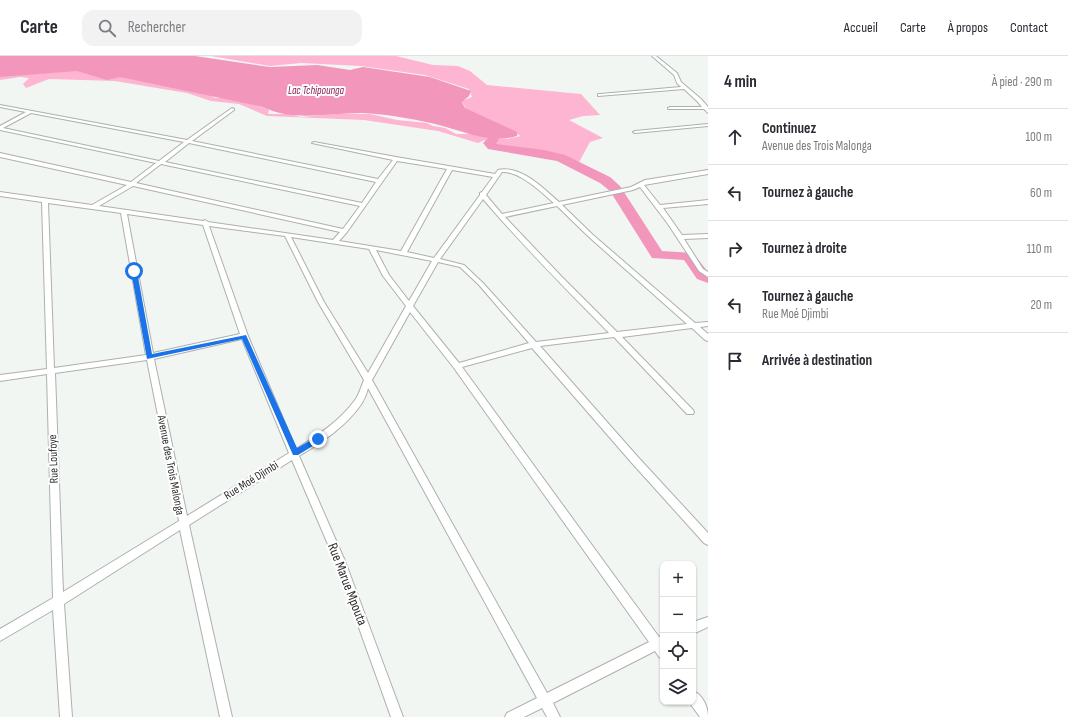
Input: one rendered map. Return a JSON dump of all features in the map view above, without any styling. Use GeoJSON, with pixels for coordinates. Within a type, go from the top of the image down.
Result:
{"type":"FeatureCollection","features":[{"type":"Feature","properties":{"kind":"street"},"geometry":{"type":"LineString","coordinates":[[654,56],[676,74],[678,83],[707,110]]}},
{"type":"Feature","properties":{"kind":"street"},"geometry":{"type":"LineString","coordinates":[[600,95],[685,88]]}},
{"type":"Feature","properties":{"kind":"street"},"geometry":{"type":"LineString","coordinates":[[0,106],[190,142],[378,181]]}},
{"type":"Feature","properties":{"kind":"street"},"geometry":{"type":"LineString","coordinates":[[670,108],[707,110]]}},
{"type":"Feature","properties":{"kind":"street"},"geometry":{"type":"LineString","coordinates":[[94,207],[132,184],[162,163],[232,109]]}},
{"type":"Feature","properties":{"kind":"street"},"geometry":{"type":"LineString","coordinates":[[0,128],[30,112]]}},
{"type":"Feature","properties":{"kind":"street"},"geometry":{"type":"LineString","coordinates":[[635,132],[708,125]]}},
{"type":"Feature","properties":{"kind":"street"},"geometry":{"type":"LineString","coordinates":[[0,128],[362,206]]}},
{"type":"Feature","properties":{"kind":"street"},"geometry":{"type":"LineString","coordinates":[[314,143],[497,176],[503,169],[514,171],[530,180],[591,236],[708,338]]}},
{"type":"Feature","properties":{"kind":"street"},"geometry":{"type":"LineString","coordinates":[[0,156],[345,231]]}},
{"type":"Feature","properties":{"kind":"street"},"geometry":{"type":"LineString","coordinates":[[335,242],[345,231],[378,181],[396,159]]}},
{"type":"Feature","properties":{"kind":"street"},"geometry":{"type":"LineString","coordinates":[[403,254],[450,168]]}},
{"type":"Feature","properties":{"kind":"street"},"geometry":{"type":"LineString","coordinates":[[500,216],[523,209],[557,204],[633,188],[641,184],[708,172]]}},
{"type":"Feature","properties":{"kind":"street","name":"Rue Moé Djimbi"},"geometry":{"type":"LineString","coordinates":[[0,635],[183,524],[318,439],[342,420],[359,401],[368,380],[436,260],[482,194],[497,176]]}},
{"type":"Feature","properties":{"kind":"street"},"geometry":{"type":"LineString","coordinates":[[641,184],[659,207],[701,270],[708,275]]}},
{"type":"Feature","properties":{"kind":"street"},"geometry":{"type":"LineString","coordinates":[[0,194],[205,222],[371,247],[462,266],[481,284],[536,344],[634,459],[708,540]]}},
{"type":"Feature","properties":{"kind":"street"},"geometry":{"type":"LineString","coordinates":[[482,194],[500,216],[655,374],[690,412]]}},
{"type":"Feature","properties":{"kind":"street","name":"Rue Loufoye"},"geometry":{"type":"LineString","coordinates":[[45,200],[58,601],[66,717]]}},
{"type":"Feature","properties":{"kind":"street"},"geometry":{"type":"LineString","coordinates":[[659,207],[708,202]]}},
{"type":"Feature","properties":{"kind":"street","name":"Avenue des Trois Malonga"},"geometry":{"type":"LineString","coordinates":[[124,211],[149,357],[183,524],[226,717]]}},
{"type":"Feature","properties":{"kind":"street","name":"Rue Marue Mpouta"},"geometry":{"type":"LineString","coordinates":[[205,222],[244,336],[340,561],[397,717]]}},
{"type":"Feature","properties":{"kind":"street"},"geometry":{"type":"LineString","coordinates":[[287,235],[322,302],[368,380],[554,717]]}},
{"type":"Feature","properties":{"kind":"street"},"geometry":{"type":"LineString","coordinates":[[679,237],[708,236]]}},
{"type":"Feature","properties":{"kind":"street"},"geometry":{"type":"LineString","coordinates":[[371,247],[386,276],[457,366],[660,642],[511,717]]}},
{"type":"Feature","properties":{"kind":"street"},"geometry":{"type":"LineString","coordinates":[[457,366],[536,344],[708,324]]}},
{"type":"Feature","properties":{"kind":"street"},"geometry":{"type":"LineString","coordinates":[[0,378],[149,357],[244,336]]}},
{"type":"Feature","properties":{"kind":"street"},"geometry":{"type":"LineString","coordinates":[[696,627],[708,622]]}},
{"type":"Feature","properties":{"kind":"street"},"geometry":{"type":"LineString","coordinates":[[696,700],[707,717]]}},
{"type":"Feature","properties":{"kind":"shaded area"},"geometry":{"type":"Polygon","coordinates":[[[211,56],[396,56],[433,65],[458,66],[470,71],[487,85],[581,94],[600,115],[583,116],[569,120],[603,138],[590,142],[578,164],[500,148],[485,140],[478,143],[438,131],[364,120],[267,116],[239,104],[211,101],[187,93],[115,81],[49,79],[26,88],[23,84],[29,78],[20,77],[0,80],[0,74],[5,73],[9,76],[13,74],[75,70],[121,76],[205,92],[215,98],[230,98],[266,108],[269,110],[268,114],[289,114],[301,117],[337,114],[370,114],[397,120],[427,123],[433,126],[445,128],[456,134],[479,132],[490,136],[488,138],[507,139],[521,136],[466,109],[462,101],[472,97],[469,89],[425,75],[361,66],[301,63],[270,66],[211,56]]]}},
{"type":"Feature","properties":{"kind":"water","name":"Lac Tchipounga"},"geometry":{"type":"Polygon","coordinates":[[[0,56],[195,56],[270,67],[317,65],[350,70],[363,67],[430,77],[471,91],[469,96],[462,102],[465,108],[517,132],[517,136],[496,139],[474,135],[431,123],[379,114],[362,113],[311,116],[286,114],[275,112],[263,107],[120,77],[107,80],[77,71],[0,77],[0,56]]]}},
{"type":"Feature","properties":{"kind":"waterway"},"geometry":{"type":"LineString","coordinates":[[493,139],[489,143],[492,147],[544,154],[561,158],[605,180],[615,189],[657,255],[688,256],[703,276],[708,278]]}},
{"type":"Feature","properties":{"kind":"route"},"geometry":{"type":"LineString","coordinates":[[134,271],[149,357],[244,336],[295,453],[318,439]]}}]}
